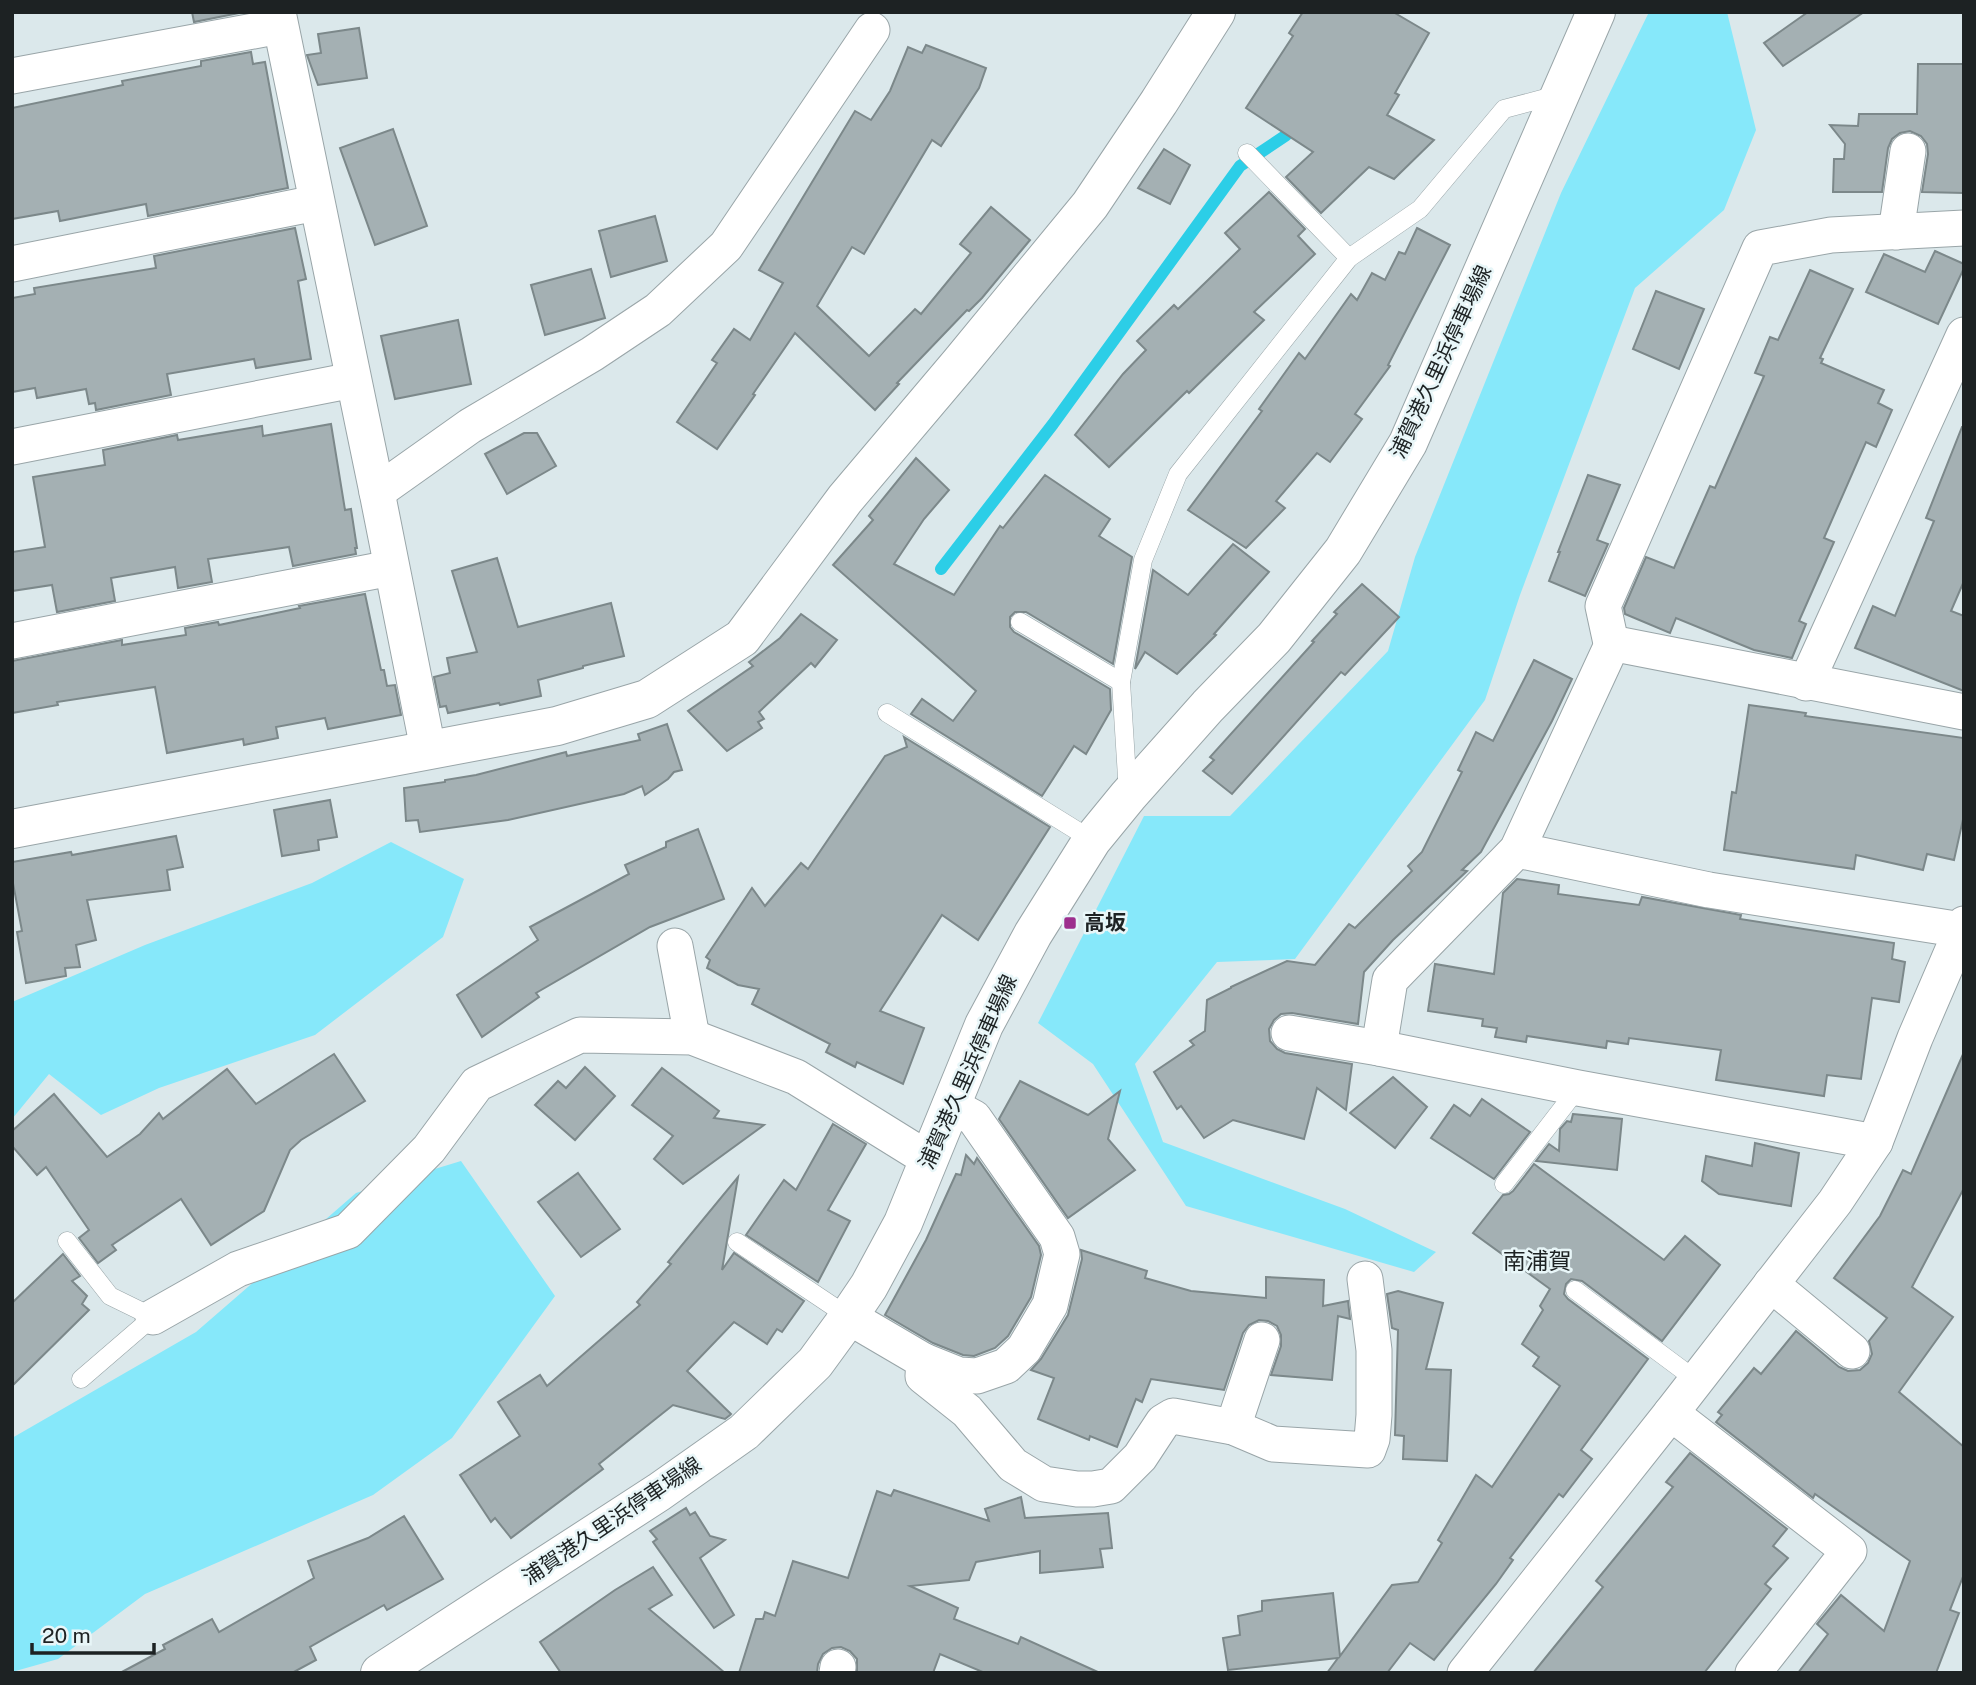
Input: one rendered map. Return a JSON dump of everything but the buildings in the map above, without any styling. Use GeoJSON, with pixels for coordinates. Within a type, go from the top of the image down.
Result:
{"type":"FeatureCollection","features":[{"type":"Feature","properties":{"kind":"main road"},"geometry":{"type":"LineString","coordinates":[[12,829],[557,726],[646,699],[742,638],[845,499],[1090,205],[1216,12]]}},
{"type":"Feature","properties":{"kind":"main road","name":"浦賀港久里浜停車場線"},"geometry":{"type":"LineString","coordinates":[[380,1673],[648,1500],[744,1432],[815,1363],[849,1317],[903,1223],[984,1025],[1033,934],[1092,840],[1208,706],[1274,638],[1343,551],[1408,443],[1597,12]]}},
{"type":"Feature","properties":{"kind":"street"},"geometry":{"type":"LineString","coordinates":[[12,76],[279,19],[428,749]]}},
{"type":"Feature","properties":{"kind":"street"},"geometry":{"type":"LineString","coordinates":[[377,492],[470,426],[592,354],[658,310],[726,246],[872,30]]}},
{"type":"Feature","properties":{"kind":"street"},"geometry":{"type":"LineString","coordinates":[[1896,232],[1908,150]]}},
{"type":"Feature","properties":{"kind":"street"},"geometry":{"type":"LineString","coordinates":[[12,264],[316,203]]}},
{"type":"Feature","properties":{"kind":"street"},"geometry":{"type":"LineString","coordinates":[[1379,1048],[1390,981],[1517,850],[1611,643],[1603,606],[1760,248],[1832,235],[1964,228]]}},
{"type":"Feature","properties":{"kind":"street"},"geometry":{"type":"LineString","coordinates":[[1807,683],[1964,335]]}},
{"type":"Feature","properties":{"kind":"street"},"geometry":{"type":"LineString","coordinates":[[12,447],[353,380]]}},
{"type":"Feature","properties":{"kind":"street"},"geometry":{"type":"LineString","coordinates":[[12,641],[391,568]]}},
{"type":"Feature","properties":{"kind":"street"},"geometry":{"type":"LineString","coordinates":[[1611,643],[1964,712]]}},
{"type":"Feature","properties":{"kind":"street"},"geometry":{"type":"LineString","coordinates":[[1465,1673],[1835,1202],[1875,1142],[1963,927],[1709,890],[1517,850]]}},
{"type":"Feature","properties":{"kind":"street"},"geometry":{"type":"LineString","coordinates":[[675,946],[692,1037]]}},
{"type":"Feature","properties":{"kind":"street"},"geometry":{"type":"LineString","coordinates":[[1289,1033],[1875,1142]]}},
{"type":"Feature","properties":{"kind":"street"},"geometry":{"type":"LineString","coordinates":[[153,1317],[238,1269],[348,1231],[429,1149],[477,1084],[580,1035],[692,1037],[796,1077],[928,1159]]}},
{"type":"Feature","properties":{"kind":"street"},"geometry":{"type":"LineString","coordinates":[[849,1317],[924,1361],[959,1375],[977,1376],[1006,1366],[1024,1349],[1050,1305],[1062,1254],[1057,1237],[974,1118],[950,1105]]}},
{"type":"Feature","properties":{"kind":"street"},"geometry":{"type":"LineString","coordinates":[[924,1361],[923,1376],[967,1411],[1013,1465],[1044,1484],[1077,1489],[1111,1486],[1140,1457],[1163,1422],[1173,1416],[1233,1427],[1273,1444],[1368,1450],[1373,1427],[1374,1350],[1365,1279]]}},
{"type":"Feature","properties":{"kind":"street"},"geometry":{"type":"LineString","coordinates":[[1771,1284],[1852,1351]]}},
{"type":"Feature","properties":{"kind":"street"},"geometry":{"type":"LineString","coordinates":[[1233,1427],[1262,1340]]}},
{"type":"Feature","properties":{"kind":"street"},"geometry":{"type":"LineString","coordinates":[[1671,1413],[1849,1551],[1753,1673]]}},
{"type":"Feature","properties":{"kind":"lane"},"geometry":{"type":"LineString","coordinates":[[1128,796],[1121,682],[1143,560],[1178,474],[1349,258],[1420,209],[1504,109],[1562,94]]}},
{"type":"Feature","properties":{"kind":"lane"},"geometry":{"type":"LineString","coordinates":[[1252,159],[1349,258]]}},
{"type":"Feature","properties":{"kind":"lane"},"geometry":{"type":"LineString","coordinates":[[1020,622],[1121,682]]}},
{"type":"Feature","properties":{"kind":"lane"},"geometry":{"type":"LineString","coordinates":[[887,713],[1092,840]]}},
{"type":"Feature","properties":{"kind":"lane"},"geometry":{"type":"LineString","coordinates":[[1504,1184],[1578,1088]]}},
{"type":"Feature","properties":{"kind":"lane"},"geometry":{"type":"LineString","coordinates":[[67,1241],[110,1296],[153,1317],[81,1379]]}},
{"type":"Feature","properties":{"kind":"lane"},"geometry":{"type":"LineString","coordinates":[[737,1242],[849,1317]]}},
{"type":"Feature","properties":{"kind":"lane"},"geometry":{"type":"LineString","coordinates":[[1575,1290],[1696,1380]]}},
{"type":"Feature","properties":{"kind":"shaded area"},"geometry":{"type":"Polygon","coordinates":[[[1649,12],[1727,12],[1756,130],[1724,210],[1635,288],[1520,595],[1485,700],[1295,959],[1217,962],[1135,1064],[1163,1142],[1345,1209],[1436,1252],[1414,1272],[1186,1206],[1093,1064],[1038,1023],[1144,816],[1230,816],[1388,651],[1415,557],[1561,193],[1649,12]]]}},
{"type":"Feature","properties":{"kind":"shaded area"},"geometry":{"type":"Polygon","coordinates":[[[391,842],[464,879],[443,937],[315,1035],[159,1088],[101,1115],[49,1074],[12,1119],[12,1002],[145,945],[312,883],[391,842]]]}},
{"type":"Feature","properties":{"kind":"shaded area"},"geometry":{"type":"Polygon","coordinates":[[[461,1161],[555,1296],[452,1438],[373,1495],[145,1594],[58,1659],[12,1672],[12,1438],[196,1332],[356,1193],[461,1161]]]}},
{"type":"Feature","properties":{"kind":"waterway"},"geometry":{"type":"LineString","coordinates":[[941,569],[1053,424],[1240,166],[1298,124]]}},
{"type":"Feature","properties":{"kind":"place","name":"高坂"},"geometry":{"type":"Point","coordinates":[1070,923]}},
{"type":"Feature","properties":{"kind":"district","name":"南浦賀"},"geometry":{"type":"Point","coordinates":[1537,1261]}}]}
